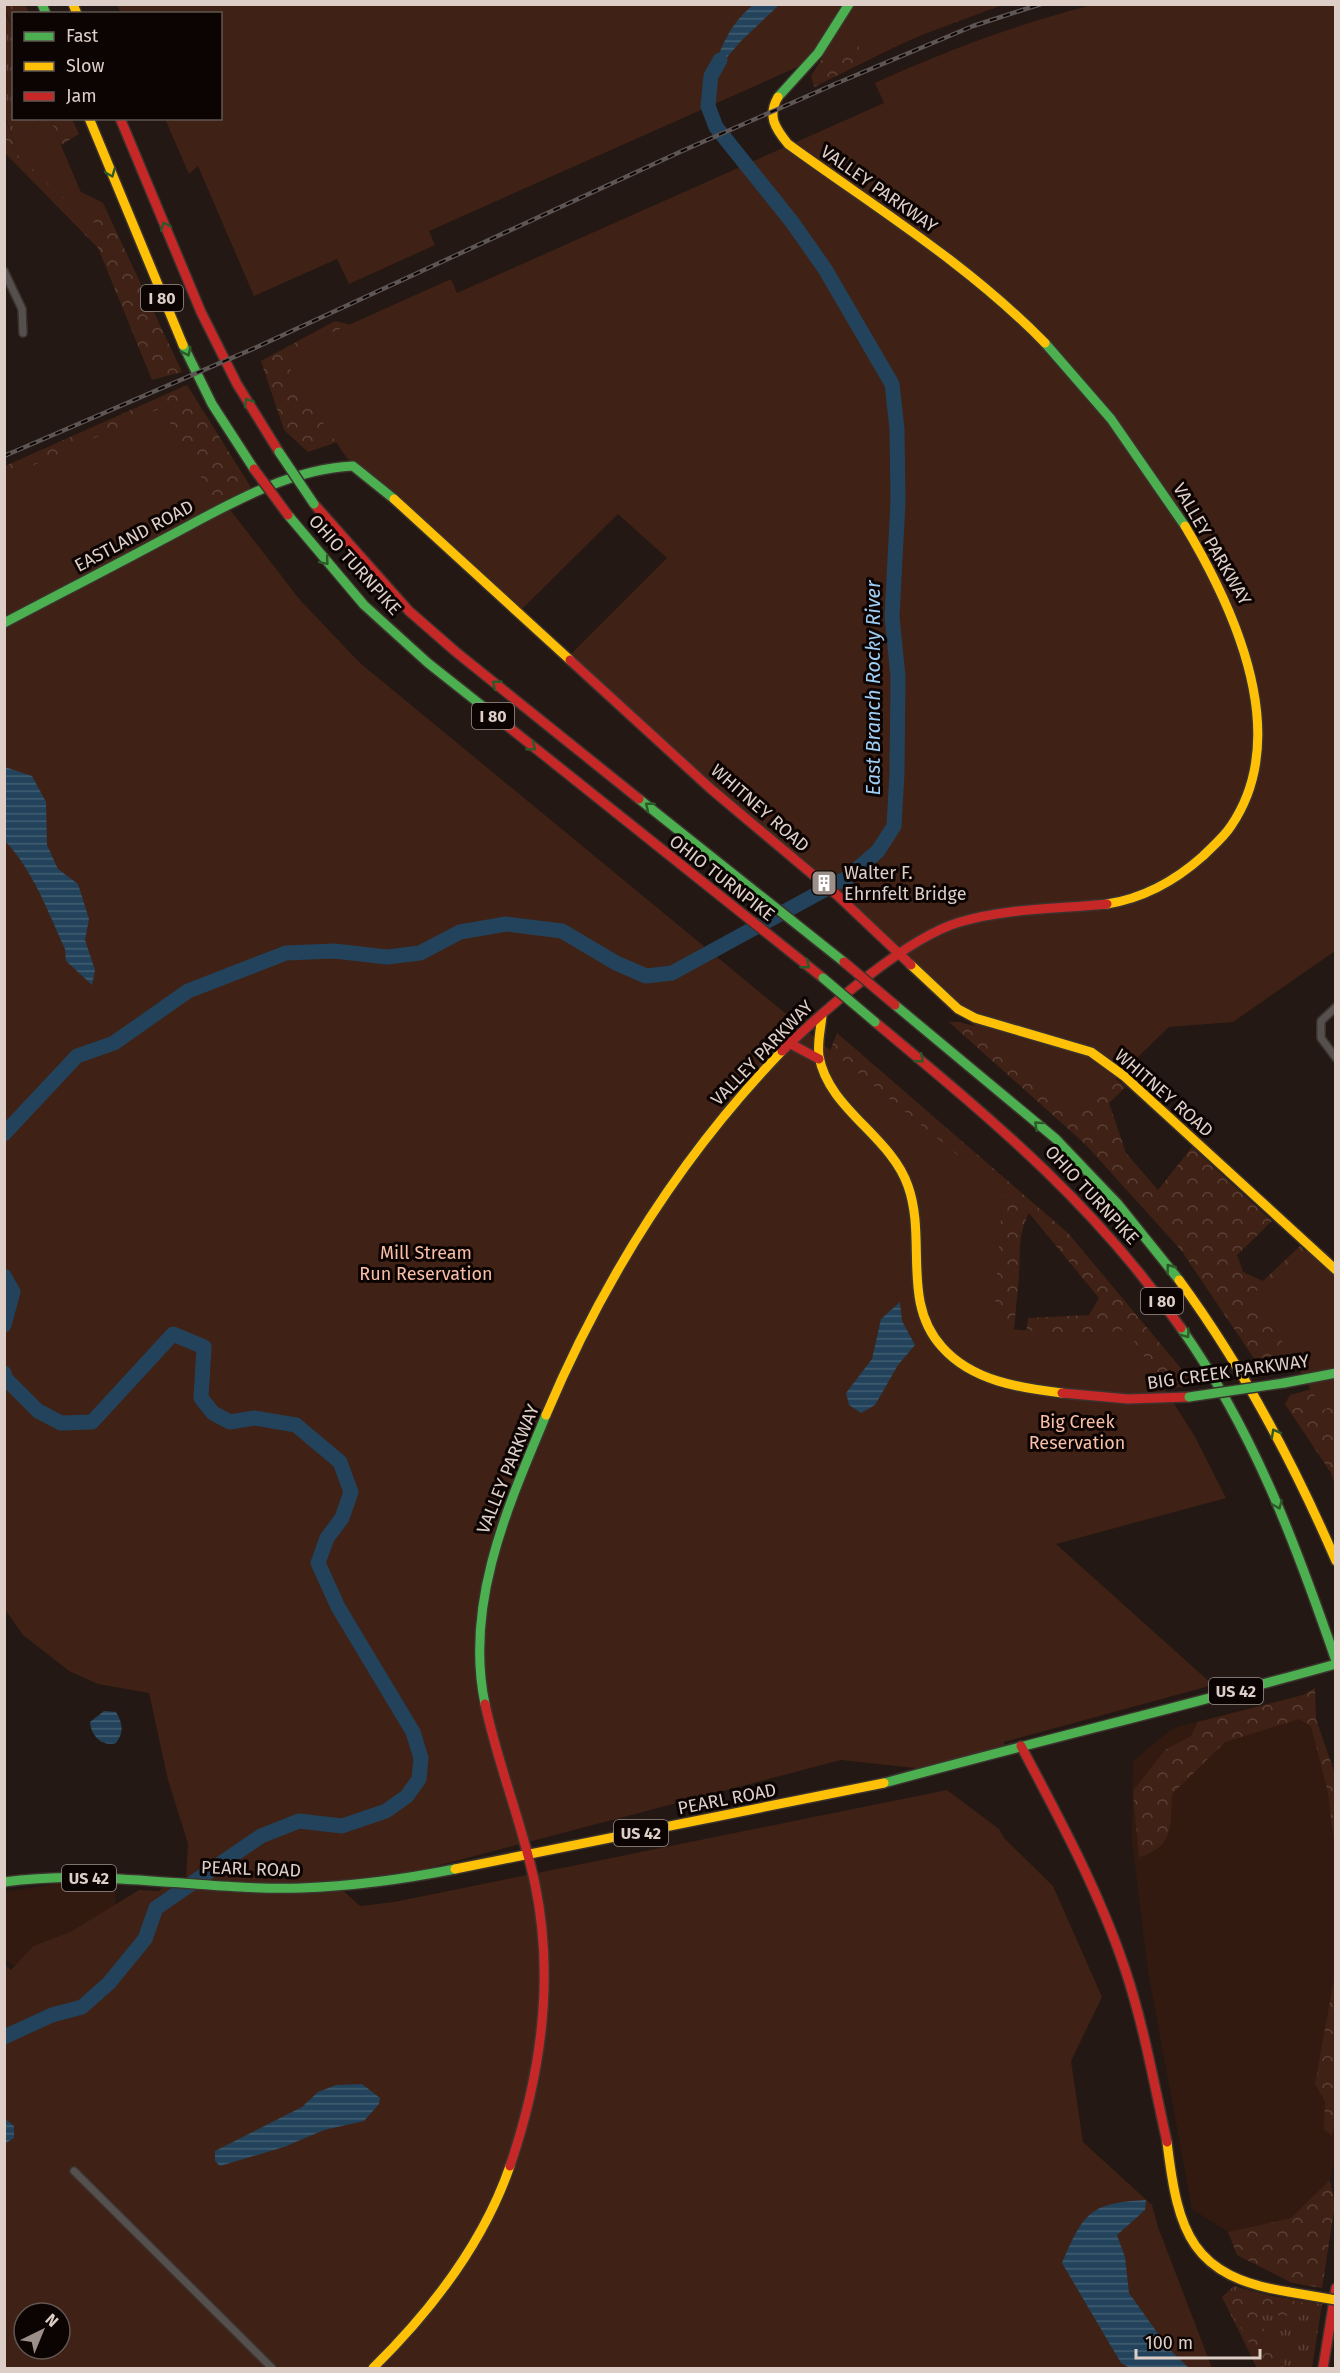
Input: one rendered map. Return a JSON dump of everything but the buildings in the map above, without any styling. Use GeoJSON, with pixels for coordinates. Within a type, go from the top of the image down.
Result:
{"type":"FeatureCollection","features":[{"type":"Feature","properties":{"kind":"main road","name":"VALLEY PARKWAY"},"geometry":{"type":"LineString","coordinates":[[373,2368],[408,2333],[463,2261],[497,2198],[534,2093],[542,2035],[544,1967],[536,1889],[497,1755],[481,1674],[479,1639],[483,1595],[493,1551],[541,1425],[598,1305],[654,1208],[707,1136],[789,1043],[839,998],[899,954],[947,926],[1005,910],[1113,904],[1161,889],[1184,874],[1205,856],[1234,823],[1250,782],[1256,751],[1257,716],[1252,677],[1232,607],[1168,499],[1106,411],[1060,357],[970,273],[805,157],[778,135],[771,121],[773,103],[814,59],[849,4]]}},
{"type":"Feature","properties":{"kind":"main road","name":"OHIO TURNPIKE"},"geometry":{"type":"LineString","coordinates":[[90,120],[173,324],[212,404],[254,469],[288,515],[364,605],[428,663],[717,896],[823,978],[1016,1140],[1079,1202],[1138,1269],[1192,1344],[1244,1431],[1280,1508],[1335,1663]]}},
{"type":"Feature","properties":{"kind":"main road","name":"OHIO TURNPIKE"},"geometry":{"type":"LineString","coordinates":[[121,120],[201,312],[237,384],[314,504],[409,611],[456,652],[844,962],[1076,1159],[1147,1238],[1214,1327],[1308,1493],[1335,1561]]}},
{"type":"Feature","properties":{"kind":"main road","name":"WHITNEY ROAD"},"geometry":{"type":"LineString","coordinates":[[282,483],[333,467],[353,466],[377,484],[711,789],[837,895],[958,1009],[975,1018],[1091,1052],[1124,1076],[1335,1270]]}},
{"type":"Feature","properties":{"kind":"main road","name":"EASTLAND ROAD"},"geometry":{"type":"LineString","coordinates":[[4,623],[237,501],[282,483]]}},
{"type":"Feature","properties":{"kind":"main road"},"geometry":{"type":"LineString","coordinates":[[789,1043],[819,1059],[822,1015]]}},
{"type":"Feature","properties":{"kind":"main road","name":"BIG CREEK PARKWAY"},"geometry":{"type":"LineString","coordinates":[[819,1059],[840,1098],[882,1143],[905,1178],[916,1214],[918,1301],[926,1323],[950,1356],[996,1383],[1128,1401],[1189,1397],[1284,1383],[1335,1371]]}},
{"type":"Feature","properties":{"kind":"main road","name":"PEARL ROAD"},"geometry":{"type":"LineString","coordinates":[[4,1882],[68,1877],[300,1888],[406,1880],[863,1789],[1022,1746],[1152,1715],[1335,1663]]}},
{"type":"Feature","properties":{"kind":"main road"},"geometry":{"type":"LineString","coordinates":[[1022,1746],[1072,1845],[1113,1936],[1135,2001],[1167,2142],[1181,2218],[1193,2246],[1204,2260],[1225,2275],[1248,2284],[1335,2295]]}},
{"type":"Feature","properties":{"kind":"main road"},"geometry":{"type":"LineString","coordinates":[[1323,2368],[1335,2288]]}},
{"type":"Feature","properties":{"kind":"main road"},"geometry":{"type":"LineString","coordinates":[[1290,2290],[1335,2300]]}},
{"type":"Feature","properties":{"kind":"street"},"geometry":{"type":"LineString","coordinates":[[4,270],[22,309],[23,333]]}},
{"type":"Feature","properties":{"kind":"street"},"geometry":{"type":"LineString","coordinates":[[1333,1009],[1321,1021],[1321,1038],[1335,1058]]}},
{"type":"Feature","properties":{"kind":"street"},"geometry":{"type":"LineString","coordinates":[[74,2170],[272,2368]]}},
{"type":"Feature","properties":{"kind":"shaded area"},"geometry":{"type":"Polygon","coordinates":[[[1303,1695],[1336,1806],[1335,2155],[1330,2180],[1291,2218],[1228,2232],[1192,2209],[1148,1971],[1132,1841],[1133,1761],[1173,1728],[1303,1695]]]}},
{"type":"Feature","properties":{"kind":"shaded area"},"geometry":{"type":"Polygon","coordinates":[[[55,1884],[116,1886],[115,1905],[70,1932],[33,1946],[15,1966],[5,1960],[4,1892],[55,1884]]]}},
{"type":"Feature","properties":{"kind":"green space"},"geometry":{"type":"Polygon","coordinates":[[[4,5],[25,5],[28,12],[12,12],[12,28],[4,5]]]}},
{"type":"Feature","properties":{"kind":"green space"},"geometry":{"type":"Polygon","coordinates":[[[117,5],[1002,5],[940,27],[865,60],[856,41],[429,231],[435,245],[349,284],[337,259],[254,296],[198,166],[189,174],[165,120],[222,120],[222,12],[120,12],[117,5]]]}},
{"type":"Feature","properties":{"kind":"green space"},"geometry":{"type":"Polygon","coordinates":[[[855,5],[1002,5],[911,39],[814,87],[811,76],[855,5]]]}},
{"type":"Feature","properties":{"kind":"green space"},"geometry":{"type":"Polygon","coordinates":[[[1092,5],[1335,5],[1335,951],[1233,1022],[1169,1027],[1076,1117],[566,659],[667,558],[618,514],[517,614],[346,457],[282,355],[451,279],[457,293],[884,103],[875,83],[902,71],[1009,30],[1092,5]]]}},
{"type":"Feature","properties":{"kind":"green space"},"geometry":{"type":"Polygon","coordinates":[[[4,9],[12,29],[12,120],[41,120],[16,146],[5,116],[4,9]]]}},
{"type":"Feature","properties":{"kind":"green space"},"geometry":{"type":"Polygon","coordinates":[[[4,116],[16,146],[12,150],[67,185],[103,203],[182,372],[152,380],[98,248],[5,153],[4,116]]]}},
{"type":"Feature","properties":{"kind":"green space"},"geometry":{"type":"Polygon","coordinates":[[[41,120],[50,120],[96,228],[12,150],[41,120]]]}},
{"type":"Feature","properties":{"kind":"green space"},"geometry":{"type":"Polygon","coordinates":[[[50,120],[72,120],[79,134],[61,145],[50,120]]]}},
{"type":"Feature","properties":{"kind":"green space"},"geometry":{"type":"Polygon","coordinates":[[[335,321],[386,333],[346,439],[308,452],[284,430],[261,361],[335,321]]]}},
{"type":"Feature","properties":{"kind":"green space"},"geometry":{"type":"Polygon","coordinates":[[[187,385],[252,489],[5,617],[5,466],[187,385]]]}},
{"type":"Feature","properties":{"kind":"green space","name":"Mill Stream Run Reservation"},"geometry":{"type":"Polygon","coordinates":[[[161,408],[221,511],[228,507],[300,600],[360,663],[1000,1190],[1003,1188],[994,1317],[1010,1329],[1081,1335],[1127,1330],[1194,1435],[1226,1498],[1056,1544],[1213,1685],[1004,1742],[1004,1755],[943,1771],[841,1760],[402,1875],[339,1887],[360,1906],[394,1902],[947,1790],[999,1829],[1004,1838],[1053,1886],[1102,1997],[1071,2061],[1083,2142],[1152,2205],[1158,2227],[1212,2368],[5,2368],[4,1964],[11,1970],[33,1946],[70,1932],[139,1890],[159,1891],[170,1880],[186,1880],[188,1844],[168,1780],[149,1693],[98,1684],[69,1671],[23,1635],[4,1608],[5,478],[161,408]]]}},
{"type":"Feature","properties":{"kind":"green space"},"geometry":{"type":"Polygon","coordinates":[[[949,1022],[960,1022],[1008,1036],[1110,1074],[1126,1087],[1109,1103],[1126,1153],[1158,1190],[1192,1147],[1272,1221],[1237,1255],[1243,1272],[1263,1281],[1300,1246],[1335,1281],[1318,1368],[1273,1371],[1257,1363],[1181,1250],[1085,1144],[949,1022]]]}},
{"type":"Feature","properties":{"kind":"green space"},"geometry":{"type":"Polygon","coordinates":[[[837,1033],[1068,1233],[1189,1378],[1183,1387],[1138,1392],[1021,1378],[1028,1318],[1089,1315],[1099,1298],[1029,1213],[1021,1237],[1011,1370],[828,1056],[837,1033]]]}},
{"type":"Feature","properties":{"kind":"green space"},"geometry":{"type":"Polygon","coordinates":[[[1310,1247],[1335,1270],[1335,1405],[1323,1410],[1253,1292],[1266,1287],[1310,1247]]]}},
{"type":"Feature","properties":{"kind":"green space"},"geometry":{"type":"Polygon","coordinates":[[[1335,1383],[1335,1486],[1331,1473],[1285,1404],[1290,1395],[1335,1383]]]}},
{"type":"Feature","properties":{"kind":"green space"},"geometry":{"type":"Polygon","coordinates":[[[1315,1688],[1316,1719],[1335,1774],[1335,1851],[1328,1792],[1311,1726],[1299,1719],[1225,1742],[1172,1794],[1170,1824],[1165,1841],[1151,1853],[1139,1857],[1133,1791],[1165,1750],[1191,1736],[1198,1722],[1303,1695],[1315,1688]]]}},
{"type":"Feature","properties":{"kind":"green space"},"geometry":{"type":"Polygon","coordinates":[[[1335,1974],[1336,2115],[1332,2136],[1324,2129],[1325,2101],[1315,2084],[1335,1974]]]}},
{"type":"Feature","properties":{"kind":"green space"},"geometry":{"type":"Polygon","coordinates":[[[1330,2180],[1335,2205],[1322,2288],[1292,2283],[1237,2255],[1228,2232],[1291,2218],[1330,2180]]]}},
{"type":"Feature","properties":{"kind":"green space"},"geometry":{"type":"Polygon","coordinates":[[[1234,2286],[1272,2296],[1322,2304],[1312,2368],[1257,2368],[1222,2297],[1234,2286]]]}},
{"type":"Feature","properties":{"kind":"green space"},"geometry":{"type":"Polygon","coordinates":[[[1227,2295],[1263,2296],[1310,2304],[1310,2310],[1301,2317],[1260,2314],[1257,2317],[1285,2368],[1260,2368],[1246,2336],[1229,2309],[1227,2295]]]}},
{"type":"Feature","properties":{"kind":"water"},"geometry":{"type":"Polygon","coordinates":[[[753,5],[779,5],[741,41],[711,76],[727,37],[738,20],[753,5]]]}},
{"type":"Feature","properties":{"kind":"water"},"geometry":{"type":"Polygon","coordinates":[[[5,767],[32,776],[46,802],[47,845],[58,869],[78,884],[89,919],[85,940],[95,970],[92,985],[66,961],[65,949],[39,892],[24,865],[5,841],[5,767]]]}},
{"type":"Feature","properties":{"kind":"water"},"geometry":{"type":"Polygon","coordinates":[[[900,1302],[902,1321],[915,1345],[898,1365],[875,1405],[861,1413],[849,1405],[846,1393],[872,1359],[881,1319],[900,1302]]]}},
{"type":"Feature","properties":{"kind":"water"},"geometry":{"type":"Polygon","coordinates":[[[104,1711],[116,1712],[120,1720],[122,1728],[116,1743],[102,1742],[95,1736],[91,1727],[90,1722],[104,1711]]]}},
{"type":"Feature","properties":{"kind":"water"},"geometry":{"type":"Polygon","coordinates":[[[362,2084],[380,2098],[379,2104],[364,2121],[324,2130],[284,2147],[220,2166],[215,2161],[215,2151],[302,2107],[318,2092],[336,2085],[362,2084]]]}},
{"type":"Feature","properties":{"kind":"water"},"geometry":{"type":"Polygon","coordinates":[[[4,2118],[14,2126],[14,2138],[6,2143],[4,2118]]]}},
{"type":"Feature","properties":{"kind":"water"},"geometry":{"type":"Polygon","coordinates":[[[1146,2200],[1145,2210],[1117,2235],[1125,2257],[1129,2293],[1169,2349],[1189,2368],[1130,2368],[1121,2363],[1062,2263],[1083,2221],[1091,2214],[1112,2204],[1146,2200]]]}},
{"type":"Feature","properties":{"kind":"waterway","name":"East Branch Rocky River"},"geometry":{"type":"LineString","coordinates":[[4,1134],[77,1056],[114,1043],[188,991],[286,953],[334,951],[387,957],[420,953],[460,932],[506,924],[562,931],[616,963],[646,976],[672,973],[848,877],[878,851],[894,826],[897,773],[898,676],[892,617],[898,502],[897,429],[892,384],[825,269],[792,222],[716,127],[708,106],[711,76],[720,60]]}},
{"type":"Feature","properties":{"kind":"waterway","name":"East Branch Rocky River"},"geometry":{"type":"LineString","coordinates":[[4,1276],[13,1292],[4,1325]]}},
{"type":"Feature","properties":{"kind":"waterway","name":"East Branch Rocky River"},"geometry":{"type":"LineString","coordinates":[[4,1373],[5,1378],[38,1411],[61,1423],[92,1422],[173,1334],[204,1347],[201,1398],[213,1413],[230,1422],[254,1418],[296,1425],[340,1462],[351,1492],[342,1518],[327,1538],[318,1563],[338,1607],[413,1732],[421,1758],[419,1779],[407,1796],[386,1811],[342,1826],[299,1821],[261,1836],[156,1908],[145,1939],[109,1983],[82,2007],[52,2015],[4,2037]]}},
{"type":"Feature","properties":{"kind":"railway"},"geometry":{"type":"LineString","coordinates":[[4,456],[257,347],[682,151],[835,84],[973,26],[1041,4]]}},
{"type":"Feature","properties":{"kind":"traffic: fast"},"geometry":{"type":"LineString","coordinates":[[42,4],[45,12]]}},
{"type":"Feature","properties":{"kind":"traffic: fast"},"geometry":{"type":"LineString","coordinates":[[778,97],[818,53],[849,4]]}},
{"type":"Feature","properties":{"kind":"traffic: fast"},"geometry":{"type":"LineString","coordinates":[[1045,343],[1111,419],[1185,526]]}},
{"type":"Feature","properties":{"kind":"traffic: fast"},"geometry":{"type":"LineString","coordinates":[[183,345],[212,404],[254,469]]}},
{"type":"Feature","properties":{"kind":"traffic: fast"},"geometry":{"type":"LineString","coordinates":[[279,452],[314,504]]}},
{"type":"Feature","properties":{"kind":"traffic: fast"},"geometry":{"type":"LineString","coordinates":[[4,623],[254,492],[303,474],[353,466],[394,499]]}},
{"type":"Feature","properties":{"kind":"traffic: fast"},"geometry":{"type":"LineString","coordinates":[[288,515],[364,605],[428,663],[500,720]]}},
{"type":"Feature","properties":{"kind":"traffic: fast"},"geometry":{"type":"LineString","coordinates":[[639,799],[844,962]]}},
{"type":"Feature","properties":{"kind":"traffic: fast"},"geometry":{"type":"LineString","coordinates":[[823,978],[875,1022]]}},
{"type":"Feature","properties":{"kind":"traffic: fast"},"geometry":{"type":"LineString","coordinates":[[895,1005],[1056,1139],[1118,1204],[1179,1280]]}},
{"type":"Feature","properties":{"kind":"traffic: fast"},"geometry":{"type":"LineString","coordinates":[[1181,1328],[1230,1407],[1271,1489],[1305,1573],[1336,1661]]}},
{"type":"Feature","properties":{"kind":"traffic: fast"},"geometry":{"type":"LineString","coordinates":[[1284,1383],[1336,1373]]}},
{"type":"Feature","properties":{"kind":"traffic: fast"},"geometry":{"type":"LineString","coordinates":[[1189,1397],[1284,1383]]}},
{"type":"Feature","properties":{"kind":"traffic: fast"},"geometry":{"type":"LineString","coordinates":[[485,1704],[480,1667],[480,1629],[485,1593],[504,1520],[546,1415]]}},
{"type":"Feature","properties":{"kind":"traffic: fast"},"geometry":{"type":"LineString","coordinates":[[884,1783],[1336,1664]]}},
{"type":"Feature","properties":{"kind":"traffic: fast"},"geometry":{"type":"LineString","coordinates":[[4,1882],[78,1877],[264,1888],[301,1888],[379,1882],[455,1869]]}},
{"type":"Feature","properties":{"kind":"traffic: slow"},"geometry":{"type":"LineString","coordinates":[[73,4],[76,12]]}},
{"type":"Feature","properties":{"kind":"traffic: slow"},"geometry":{"type":"LineString","coordinates":[[778,97],[773,110],[774,122],[788,144],[953,262],[1015,314],[1045,343]]}},
{"type":"Feature","properties":{"kind":"traffic: slow"},"geometry":{"type":"LineString","coordinates":[[90,120],[183,345]]}},
{"type":"Feature","properties":{"kind":"traffic: slow"},"geometry":{"type":"LineString","coordinates":[[394,499],[570,660]]}},
{"type":"Feature","properties":{"kind":"traffic: slow"},"geometry":{"type":"LineString","coordinates":[[1107,904],[1147,893],[1170,881],[1218,842],[1231,826],[1249,790],[1257,752],[1257,713],[1250,673],[1222,595],[1185,526]]}},
{"type":"Feature","properties":{"kind":"traffic: slow"},"geometry":{"type":"LineString","coordinates":[[911,965],[958,1009],[975,1018],[1091,1052],[1124,1076],[1336,1270]]}},
{"type":"Feature","properties":{"kind":"traffic: slow"},"geometry":{"type":"LineString","coordinates":[[822,1015],[819,1056],[825,1075],[834,1092],[900,1168],[908,1186],[916,1227],[918,1290],[922,1310],[930,1329],[942,1347],[954,1359],[982,1375],[1013,1385],[1062,1393]]}},
{"type":"Feature","properties":{"kind":"traffic: slow"},"geometry":{"type":"LineString","coordinates":[[546,1415],[593,1316],[647,1222],[710,1134],[782,1051]]}},
{"type":"Feature","properties":{"kind":"traffic: slow"},"geometry":{"type":"LineString","coordinates":[[1179,1280],[1224,1347],[1265,1416],[1336,1561]]}},
{"type":"Feature","properties":{"kind":"traffic: slow"},"geometry":{"type":"LineString","coordinates":[[455,1869],[884,1783]]}},
{"type":"Feature","properties":{"kind":"traffic: slow"},"geometry":{"type":"LineString","coordinates":[[1167,2142],[1177,2202],[1195,2246],[1210,2262],[1230,2275],[1256,2285],[1289,2292]]}},
{"type":"Feature","properties":{"kind":"traffic: slow"},"geometry":{"type":"LineString","coordinates":[[373,2368],[435,2300],[453,2275],[485,2222],[510,2166]]}},
{"type":"Feature","properties":{"kind":"traffic: slow"},"geometry":{"type":"LineString","coordinates":[[1289,2292],[1336,2300]]}},
{"type":"Feature","properties":{"kind":"traffic: jam"},"geometry":{"type":"LineString","coordinates":[[121,120],[201,312],[237,384],[279,452]]}},
{"type":"Feature","properties":{"kind":"traffic: jam"},"geometry":{"type":"LineString","coordinates":[[254,469],[288,515]]}},
{"type":"Feature","properties":{"kind":"traffic: jam"},"geometry":{"type":"LineString","coordinates":[[314,504],[409,611],[456,652],[639,799]]}},
{"type":"Feature","properties":{"kind":"traffic: jam"},"geometry":{"type":"LineString","coordinates":[[570,660],[711,789],[837,895],[911,965]]}},
{"type":"Feature","properties":{"kind":"traffic: jam"},"geometry":{"type":"LineString","coordinates":[[500,720],[823,978]]}},
{"type":"Feature","properties":{"kind":"traffic: jam"},"geometry":{"type":"LineString","coordinates":[[782,1051],[867,977],[891,959],[939,930],[960,922],[996,914],[1107,904]]}},
{"type":"Feature","properties":{"kind":"traffic: jam"},"geometry":{"type":"LineString","coordinates":[[844,962],[895,1005]]}},
{"type":"Feature","properties":{"kind":"traffic: jam"},"geometry":{"type":"LineString","coordinates":[[875,1022],[1000,1128],[1076,1201],[1147,1283],[1181,1328]]}},
{"type":"Feature","properties":{"kind":"traffic: jam"},"geometry":{"type":"LineString","coordinates":[[789,1043],[819,1059]]}},
{"type":"Feature","properties":{"kind":"traffic: jam"},"geometry":{"type":"LineString","coordinates":[[1062,1393],[1128,1399],[1189,1397]]}},
{"type":"Feature","properties":{"kind":"traffic: jam"},"geometry":{"type":"LineString","coordinates":[[485,1704],[535,1884],[544,1956],[542,2027],[537,2062],[521,2132],[510,2166]]}},
{"type":"Feature","properties":{"kind":"traffic: jam"},"geometry":{"type":"LineString","coordinates":[[1021,1746],[1078,1855],[1115,1940],[1138,2012],[1167,2142]]}},
{"type":"Feature","properties":{"kind":"traffic: jam"},"geometry":{"type":"LineString","coordinates":[[1323,2368],[1336,2288]]}},
{"type":"Feature","properties":{"kind":"place","name":"Walter F. Ehrnfelt Bridge"},"geometry":{"type":"Point","coordinates":[824,883]}},
{"type":"Feature","properties":{"kind":"park label","name":"Big Creek Reservation"},"geometry":{"type":"Point","coordinates":[1077,1432]}}]}
